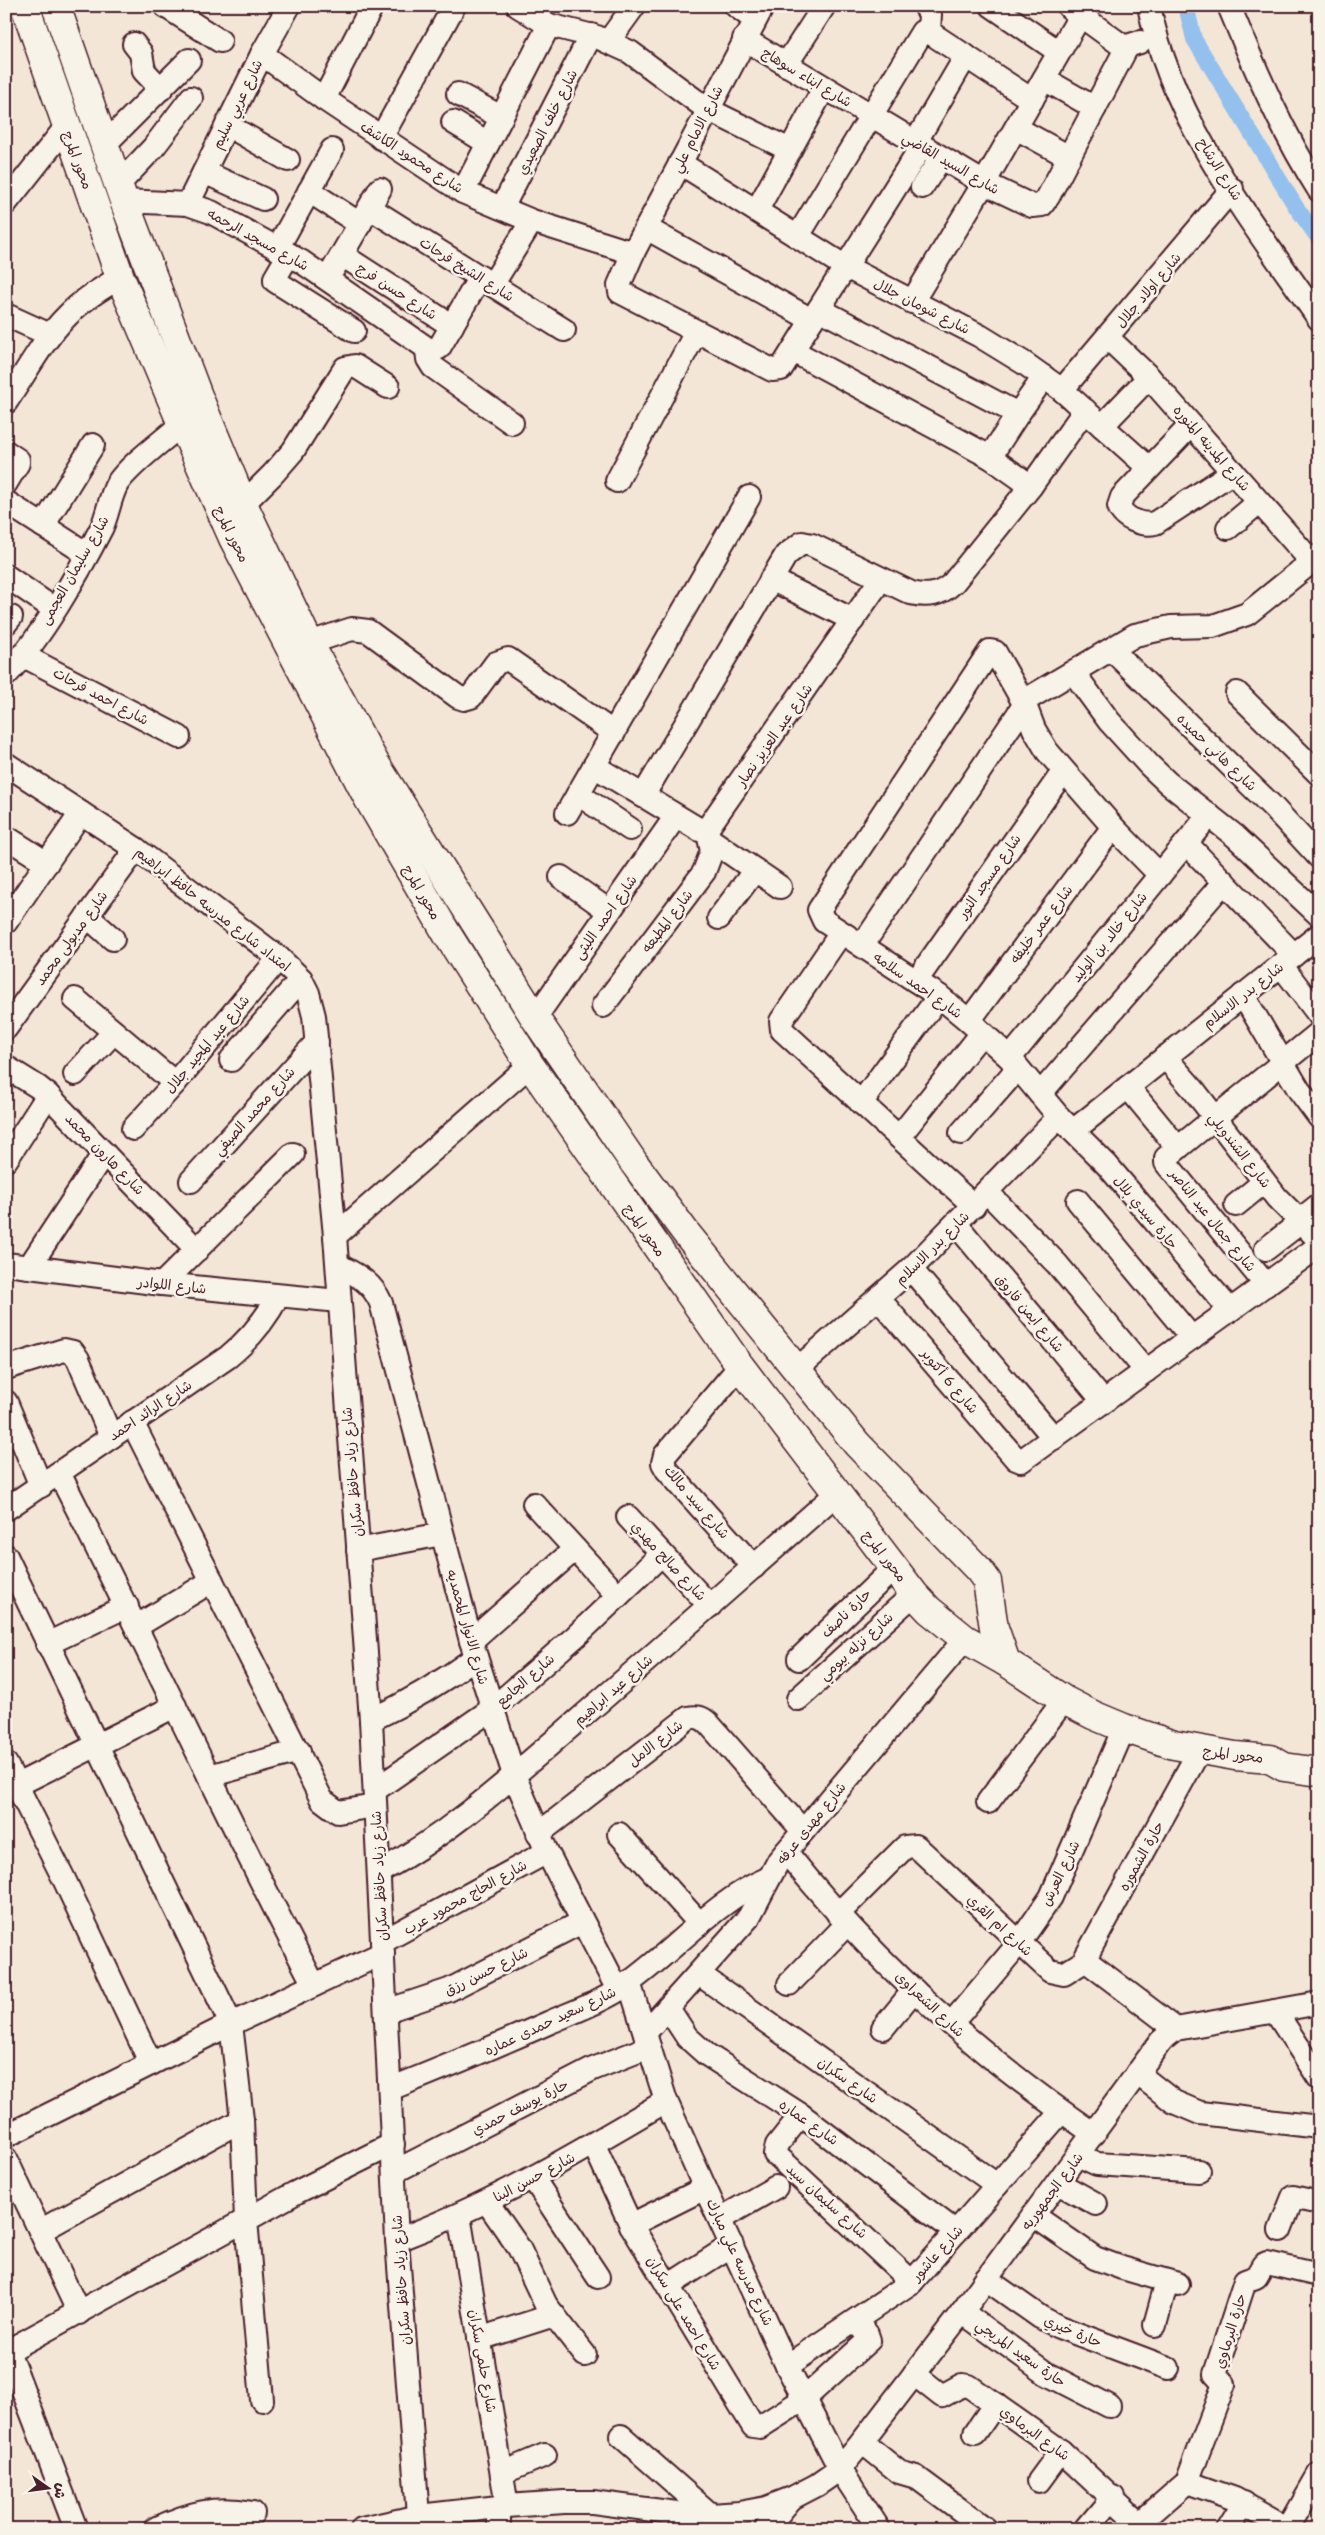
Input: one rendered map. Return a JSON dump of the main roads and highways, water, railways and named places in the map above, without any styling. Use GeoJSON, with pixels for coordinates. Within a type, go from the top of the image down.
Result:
{"type":"FeatureCollection","features":[{"type":"Feature","properties":{"kind":"main road","name":"محور المرج"},"geometry":{"type":"LineString","coordinates":[[25,6],[120,277],[182,424],[233,538],[288,622],[310,643],[375,763],[535,1018],[634,1163],[710,1264],[857,1444],[980,1570],[987,1581],[994,1628],[1006,1662]]}},
{"type":"Feature","properties":{"kind":"main road","name":"محور المرج"},"geometry":{"type":"LineString","coordinates":[[56,6],[121,193],[198,396],[243,504],[288,622],[341,748],[407,867],[530,1065],[740,1366],[914,1594],[965,1639],[1006,1662],[1064,1700],[1124,1728],[1199,1750],[1270,1759],[1284,1767],[1319,1772]]}},
{"type":"Feature","properties":{"kind":"main road","name":"محور المرج"},"geometry":{"type":"LineString","coordinates":[[1270,1759],[1287,1750],[1319,1754]]}},
{"type":"Feature","properties":{"kind":"waterway"},"geometry":{"type":"LineString","coordinates":[[1186,6],[1194,39],[1296,207],[1319,239]]}}]}
